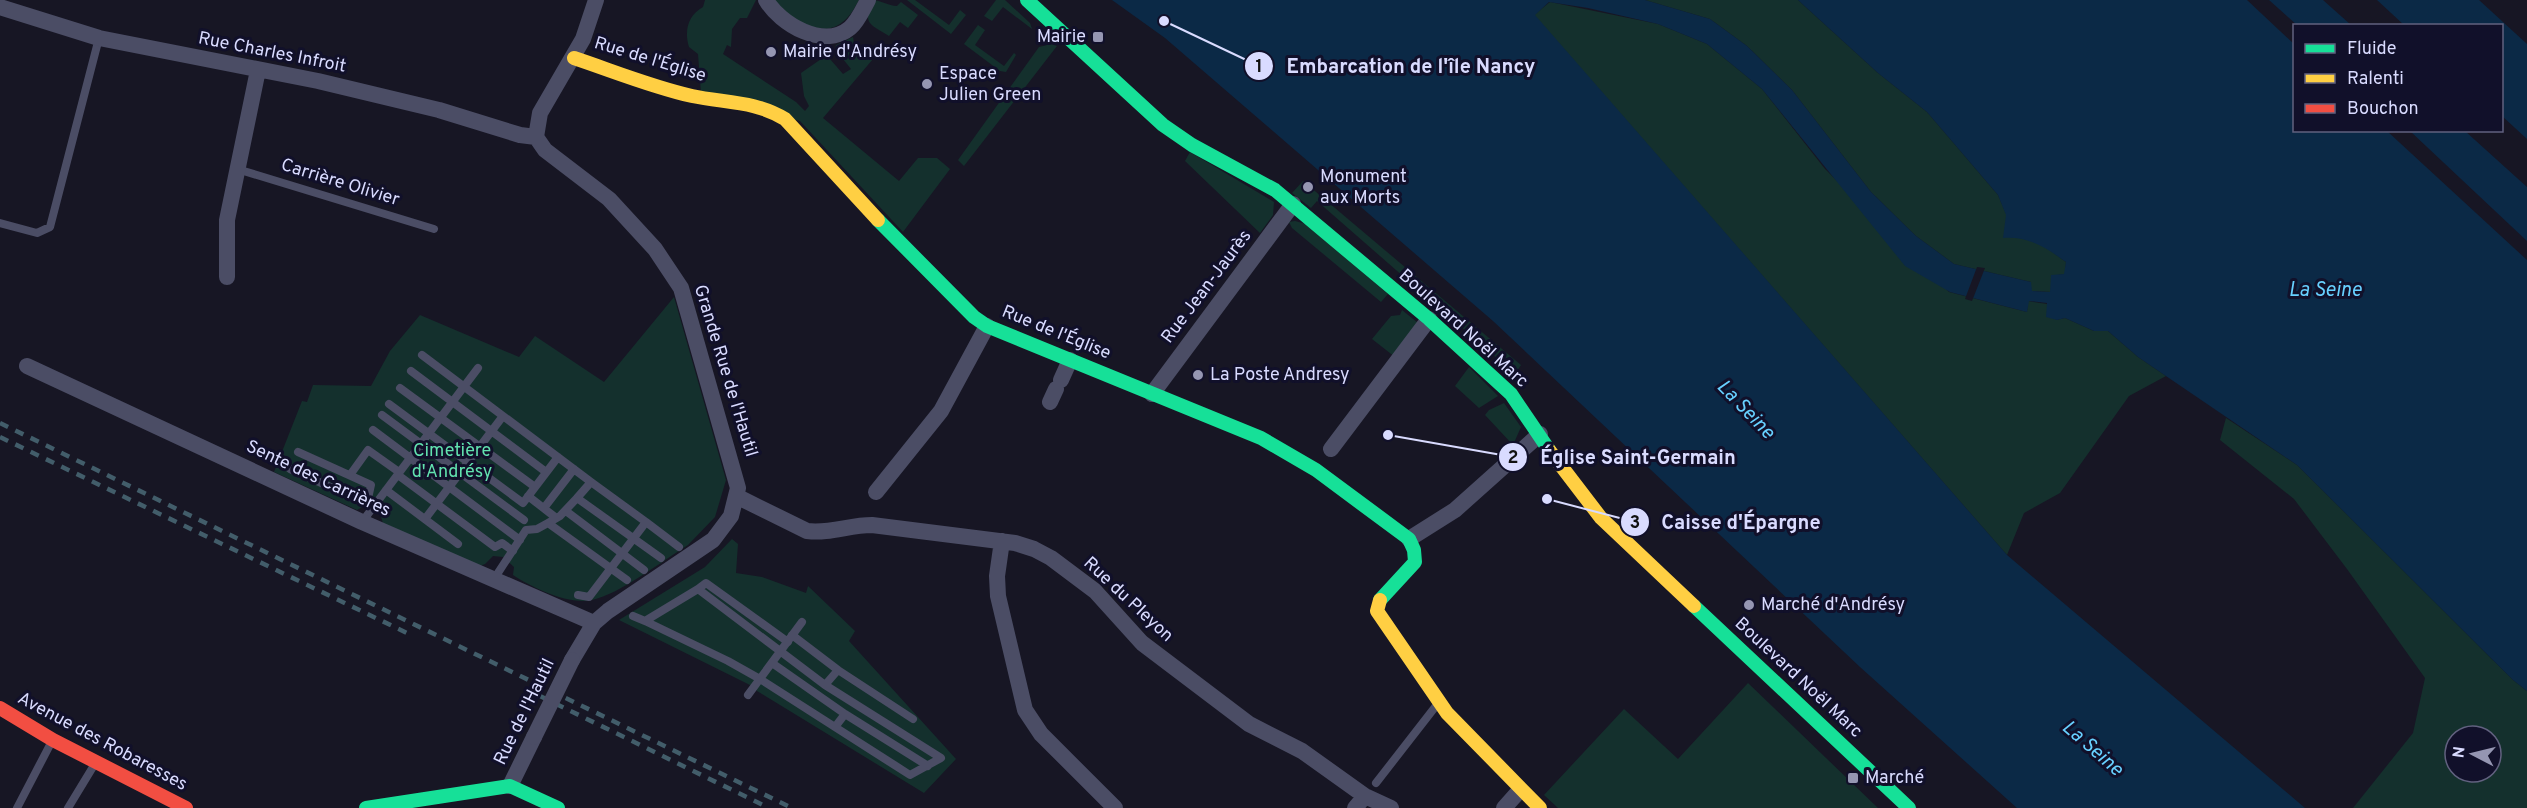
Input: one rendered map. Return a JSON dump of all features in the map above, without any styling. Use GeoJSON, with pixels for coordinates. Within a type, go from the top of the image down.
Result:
{"type":"FeatureCollection","features":[{"type":"Feature","properties":{"kind":"street"},"geometry":{"type":"LineString","coordinates":[[536,137],[540,113],[574,58],[596,0]]}},
{"type":"Feature","properties":{"kind":"street"},"geometry":{"type":"LineString","coordinates":[[765,0],[783,20],[806,33],[816,35],[841,33],[850,29],[868,0]]}},
{"type":"Feature","properties":{"kind":"street","name":"Boulevard Noël Marc"},"geometry":{"type":"LineString","coordinates":[[1027,0],[1163,125],[1192,145],[1275,190],[1429,319],[1511,394],[1572,482],[1601,518],[1900,805]]}},
{"type":"Feature","properties":{"kind":"street","name":"Rue Charles Infroit"},"geometry":{"type":"LineString","coordinates":[[0,7],[37,21],[99,38],[329,84],[440,111],[520,135],[536,137]]}},
{"type":"Feature","properties":{"kind":"street","name":"Rue de l'Église"},"geometry":{"type":"LineString","coordinates":[[574,58],[695,96],[760,106],[775,111],[962,306],[987,326],[1261,438],[1307,464],[1408,539]]}},
{"type":"Feature","properties":{"kind":"street"},"geometry":{"type":"LineString","coordinates":[[227,277],[226,220],[258,70]]}},
{"type":"Feature","properties":{"kind":"street","name":"Grande Rue de l'Hautil"},"geometry":{"type":"LineString","coordinates":[[536,137],[545,150],[609,199],[655,249],[681,288],[737,480],[738,497]]}},
{"type":"Feature","properties":{"kind":"street","name":"Rue Jean-Jaurès"},"geometry":{"type":"LineString","coordinates":[[1152,394],[1293,204]]}},
{"type":"Feature","properties":{"kind":"street"},"geometry":{"type":"LineString","coordinates":[[1331,449],[1429,319]]}},
{"type":"Feature","properties":{"kind":"street"},"geometry":{"type":"LineString","coordinates":[[876,492],[941,411],[987,326]]}},
{"type":"Feature","properties":{"kind":"street"},"geometry":{"type":"LineString","coordinates":[[1056,390],[1070,360]]}},
{"type":"Feature","properties":{"kind":"street","name":"Sente des Carrières"},"geometry":{"type":"LineString","coordinates":[[27,366],[362,522],[594,623]]}},
{"type":"Feature","properties":{"kind":"street"},"geometry":{"type":"LineString","coordinates":[[1540,434],[1455,510],[1408,539],[1414,550],[1415,562],[1384,592],[1377,606],[1379,615],[1447,713],[1540,808]]}},
{"type":"Feature","properties":{"kind":"street"},"geometry":{"type":"LineString","coordinates":[[594,623],[608,611],[713,540],[731,516],[738,497]]}},
{"type":"Feature","properties":{"kind":"street","name":"Rue du Pleyon"},"geometry":{"type":"LineString","coordinates":[[738,497],[807,531],[830,531],[852,525],[872,525],[1002,541],[1034,549],[1051,558],[1095,591],[1142,643],[1249,724],[1302,751],[1365,796],[1391,808]]}},
{"type":"Feature","properties":{"kind":"street"},"geometry":{"type":"LineString","coordinates":[[852,525],[866,509]]}},
{"type":"Feature","properties":{"kind":"street"},"geometry":{"type":"LineString","coordinates":[[1002,541],[997,576],[998,596],[1025,710],[1041,734],[1115,808]]}},
{"type":"Feature","properties":{"kind":"street","name":"Rue de l'Hautil"},"geometry":{"type":"LineString","coordinates":[[366,808],[510,786],[572,660],[594,623]]}},
{"type":"Feature","properties":{"kind":"street","name":"Avenue des Robaresses"},"geometry":{"type":"LineString","coordinates":[[1,711],[186,808]]}},
{"type":"Feature","properties":{"kind":"street"},"geometry":{"type":"LineString","coordinates":[[510,786],[558,808]]}},
{"type":"Feature","properties":{"kind":"street"},"geometry":{"type":"LineString","coordinates":[[1504,808],[1520,790]]}},
{"type":"Feature","properties":{"kind":"lane"},"geometry":{"type":"LineString","coordinates":[[0,223],[37,233],[50,227],[99,38]]}},
{"type":"Feature","properties":{"kind":"lane","name":"Carrière Olivier"},"geometry":{"type":"LineString","coordinates":[[237,169],[434,229]]}},
{"type":"Feature","properties":{"kind":"lane"},"geometry":{"type":"LineString","coordinates":[[422,355],[680,547]]}},
{"type":"Feature","properties":{"kind":"lane"},"geometry":{"type":"LineString","coordinates":[[362,522],[478,368]]}},
{"type":"Feature","properties":{"kind":"lane"},"geometry":{"type":"LineString","coordinates":[[411,371],[546,472]]}},
{"type":"Feature","properties":{"kind":"lane"},"geometry":{"type":"LineString","coordinates":[[400,388],[535,487]]}},
{"type":"Feature","properties":{"kind":"lane"},"geometry":{"type":"LineString","coordinates":[[389,404],[468,463],[525,500],[544,508],[555,517]]}},
{"type":"Feature","properties":{"kind":"lane"},"geometry":{"type":"LineString","coordinates":[[382,415],[524,520]]}},
{"type":"Feature","properties":{"kind":"lane"},"geometry":{"type":"LineString","coordinates":[[425,519],[503,416]]}},
{"type":"Feature","properties":{"kind":"lane"},"geometry":{"type":"LineString","coordinates":[[373,430],[520,540]]}},
{"type":"Feature","properties":{"kind":"lane"},"geometry":{"type":"LineString","coordinates":[[350,475],[368,450],[495,547],[502,543],[513,551]]}},
{"type":"Feature","properties":{"kind":"lane"},"geometry":{"type":"LineString","coordinates":[[290,469],[363,502],[369,494],[370,485],[298,452]]}},
{"type":"Feature","properties":{"kind":"lane"},"geometry":{"type":"LineString","coordinates":[[494,579],[526,530],[525,500],[558,457]]}},
{"type":"Feature","properties":{"kind":"lane"},"geometry":{"type":"LineString","coordinates":[[544,508],[574,469]]}},
{"type":"Feature","properties":{"kind":"lane"},"geometry":{"type":"LineString","coordinates":[[526,530],[537,530],[566,511],[591,482]]}},
{"type":"Feature","properties":{"kind":"lane"},"geometry":{"type":"LineString","coordinates":[[386,490],[458,544]]}},
{"type":"Feature","properties":{"kind":"lane"},"geometry":{"type":"LineString","coordinates":[[369,494],[379,499]]}},
{"type":"Feature","properties":{"kind":"lane"},"geometry":{"type":"LineString","coordinates":[[577,498],[661,558]]}},
{"type":"Feature","properties":{"kind":"lane"},"geometry":{"type":"LineString","coordinates":[[566,511],[644,570]]}},
{"type":"Feature","properties":{"kind":"lane"},"geometry":{"type":"LineString","coordinates":[[578,595],[589,597],[646,522]]}},
{"type":"Feature","properties":{"kind":"lane"},"geometry":{"type":"LineString","coordinates":[[548,523],[627,580]]}},
{"type":"Feature","properties":{"kind":"lane"},"geometry":{"type":"LineString","coordinates":[[645,621],[706,583],[913,719]]}},
{"type":"Feature","properties":{"kind":"lane"},"geometry":{"type":"LineString","coordinates":[[633,616],[728,661],[760,679],[910,775],[941,758],[825,686],[698,589]]}},
{"type":"Feature","properties":{"kind":"lane"},"geometry":{"type":"LineString","coordinates":[[748,695],[802,622]]}},
{"type":"Feature","properties":{"kind":"lane"},"geometry":{"type":"LineString","coordinates":[[772,663],[845,714],[928,765]]}},
{"type":"Feature","properties":{"kind":"lane"},"geometry":{"type":"LineString","coordinates":[[825,686],[837,670]]}},
{"type":"Feature","properties":{"kind":"lane"},"geometry":{"type":"LineString","coordinates":[[1365,796],[1439,702]]}},
{"type":"Feature","properties":{"kind":"lane"},"geometry":{"type":"LineString","coordinates":[[836,727],[845,714]]}},
{"type":"Feature","properties":{"kind":"lane"},"geometry":{"type":"LineString","coordinates":[[17,808],[53,740]]}},
{"type":"Feature","properties":{"kind":"lane"},"geometry":{"type":"LineString","coordinates":[[68,808],[96,761]]}},
{"type":"Feature","properties":{"kind":"green space"},"geometry":{"type":"Polygon","coordinates":[[[705,0],[756,0],[747,18],[740,18],[732,29],[731,47],[727,45],[723,54],[796,102],[805,111],[809,106],[804,96],[801,73],[824,57],[830,59],[843,74],[851,69],[835,49],[836,45],[853,37],[855,49],[873,59],[823,118],[899,181],[918,158],[937,158],[950,169],[903,232],[800,121],[701,93],[698,54],[689,47],[687,29],[694,14],[703,7],[705,0]]]}},
{"type":"Feature","properties":{"kind":"green space"},"geometry":{"type":"Polygon","coordinates":[[[769,0],[859,0],[839,25],[828,29],[805,24],[769,0]]]}},
{"type":"Feature","properties":{"kind":"green space"},"geometry":{"type":"Polygon","coordinates":[[[872,0],[897,6],[901,2],[918,15],[908,28],[900,22],[889,36],[872,25],[868,19],[872,0]]]}},
{"type":"Feature","properties":{"kind":"green space"},"geometry":{"type":"Polygon","coordinates":[[[907,0],[915,0],[949,25],[960,10],[966,15],[951,34],[907,0]]]}},
{"type":"Feature","properties":{"kind":"green space"},"geometry":{"type":"Polygon","coordinates":[[[996,0],[1005,0],[1030,23],[1032,29],[1003,7],[992,21],[984,16],[996,0]]]}},
{"type":"Feature","properties":{"kind":"green space"},"geometry":{"type":"Polygon","coordinates":[[[1645,0],[1798,0],[1878,73],[1927,112],[1998,195],[2016,237],[2040,243],[2066,262],[2065,274],[2057,275],[2051,292],[2031,291],[2031,282],[1954,264],[1916,236],[1871,192],[1792,90],[1747,46],[1710,19],[1645,0]]]}},
{"type":"Feature","properties":{"kind":"green space"},"geometry":{"type":"Polygon","coordinates":[[[1550,2],[1658,24],[1707,44],[1762,89],[1825,169],[1949,292],[2027,312],[2028,301],[2047,304],[2056,320],[2065,318],[2094,331],[2108,331],[2138,357],[2166,376],[2129,396],[2060,493],[2024,513],[2007,555],[1534,15],[1550,2]]]}},
{"type":"Feature","properties":{"kind":"green space"},"geometry":{"type":"Polygon","coordinates":[[[978,25],[985,30],[975,45],[1004,66],[1014,53],[1016,55],[1006,72],[1000,71],[964,44],[978,25]]]}},
{"type":"Feature","properties":{"kind":"green space"},"geometry":{"type":"Polygon","coordinates":[[[1051,44],[1057,46],[964,166],[958,160],[1039,47],[1051,44]]]}},
{"type":"Feature","properties":{"kind":"green space"},"geometry":{"type":"Polygon","coordinates":[[[1190,152],[1274,202],[1273,215],[1260,233],[1185,161],[1190,152]]]}},
{"type":"Feature","properties":{"kind":"green space"},"geometry":{"type":"Polygon","coordinates":[[[1303,181],[1521,365],[1515,374],[1317,201],[1311,208],[1292,193],[1303,181]]]}},
{"type":"Feature","properties":{"kind":"green space"},"geometry":{"type":"Polygon","coordinates":[[[1289,222],[1306,224],[1388,294],[1381,302],[1292,228],[1289,222]]]}},
{"type":"Feature","properties":{"kind":"green space","name":"Cimetière d'Andrésy"},"geometry":{"type":"Polygon","coordinates":[[[674,297],[726,480],[715,517],[688,545],[628,584],[603,597],[583,601],[551,594],[513,575],[514,567],[503,557],[493,556],[478,567],[383,523],[378,508],[366,505],[357,510],[274,472],[302,401],[307,402],[313,385],[371,386],[390,351],[420,315],[519,357],[535,336],[604,382],[674,297]]]}},
{"type":"Feature","properties":{"kind":"green space"},"geometry":{"type":"Polygon","coordinates":[[[1402,310],[1418,323],[1395,357],[1372,339],[1391,316],[1400,315],[1402,310]]]}},
{"type":"Feature","properties":{"kind":"green space"},"geometry":{"type":"Polygon","coordinates":[[[1469,367],[1498,396],[1479,408],[1455,386],[1469,367]]]}},
{"type":"Feature","properties":{"kind":"green space"},"geometry":{"type":"Polygon","coordinates":[[[1504,403],[1521,427],[1513,445],[1485,415],[1489,410],[1504,403]]]}},
{"type":"Feature","properties":{"kind":"green space"},"geometry":{"type":"Polygon","coordinates":[[[2226,418],[2297,465],[2513,680],[2527,691],[2527,808],[2353,808],[2413,733],[2425,678],[2294,499],[2220,440],[2226,418]]]}},
{"type":"Feature","properties":{"kind":"green space"},"geometry":{"type":"Polygon","coordinates":[[[732,539],[738,544],[736,573],[762,577],[806,593],[808,586],[855,631],[849,641],[956,759],[924,793],[757,691],[754,687],[619,620],[705,567],[732,539]]]}},
{"type":"Feature","properties":{"kind":"green space"},"geometry":{"type":"Polygon","coordinates":[[[1748,683],[1878,808],[1558,808],[1544,795],[1624,709],[1678,759],[1748,683]]]}},
{"type":"Feature","properties":{"kind":"water","name":"La Seine"},"geometry":{"type":"Polygon","coordinates":[[[1112,0],[1645,0],[1710,19],[1747,46],[1792,90],[1871,192],[1916,236],[1954,264],[2031,282],[2032,291],[2050,292],[2051,275],[2064,274],[2066,262],[2029,241],[2003,238],[2006,215],[1998,195],[1927,112],[1878,73],[1798,0],[2247,0],[2293,43],[2293,132],[2388,132],[2527,260],[2527,691],[2513,680],[2297,465],[2138,357],[2108,331],[2094,331],[2065,318],[2057,320],[2046,317],[2047,303],[2029,301],[2027,312],[1950,292],[1905,266],[1762,89],[1707,44],[1658,24],[1588,8],[1549,2],[1535,15],[2007,555],[2305,808],[2017,808],[1860,667],[1493,321],[1165,38],[1112,0]]]}},
{"type":"Feature","properties":{"kind":"water"},"geometry":{"type":"Polygon","coordinates":[[[2269,0],[2323,0],[2350,24],[2296,24],[2269,0]]]}},
{"type":"Feature","properties":{"kind":"water"},"geometry":{"type":"Polygon","coordinates":[[[2377,0],[2479,0],[2527,44],[2527,139],[2503,117],[2503,24],[2403,24],[2377,0]]]}},
{"type":"Feature","properties":{"kind":"water"},"geometry":{"type":"Polygon","coordinates":[[[2411,132],[2466,132],[2527,187],[2527,241],[2411,132]]]}},
{"type":"Feature","properties":{"kind":"pier"},"geometry":{"type":"Polygon","coordinates":[[[1977,267],[1985,268],[1972,301],[1965,299],[1977,267]]]}},
{"type":"Feature","properties":{"kind":"railway"},"geometry":{"type":"LineString","coordinates":[[0,423],[792,808]]}},
{"type":"Feature","properties":{"kind":"railway"},"geometry":{"type":"LineString","coordinates":[[0,437],[407,633]]}},
{"type":"Feature","properties":{"kind":"railway"},"geometry":{"type":"LineString","coordinates":[[540,696],[769,808]]}},
{"type":"Feature","properties":{"kind":"traffic: fast"},"geometry":{"type":"LineString","coordinates":[[1027,0],[1163,125],[1192,145],[1275,190],[1429,319],[1511,394],[1549,450]]}},
{"type":"Feature","properties":{"kind":"traffic: fast"},"geometry":{"type":"LineString","coordinates":[[878,220],[974,317],[987,326],[1261,438],[1316,470],[1409,539],[1414,550],[1415,562],[1380,600]]}},
{"type":"Feature","properties":{"kind":"traffic: fast"},"geometry":{"type":"LineString","coordinates":[[1694,606],[1909,808]]}},
{"type":"Feature","properties":{"kind":"traffic: fast"},"geometry":{"type":"LineString","coordinates":[[366,808],[510,786],[558,808]]}},
{"type":"Feature","properties":{"kind":"traffic: slow"},"geometry":{"type":"LineString","coordinates":[[574,58],[677,92],[740,103],[774,113],[785,119],[878,220]]}},
{"type":"Feature","properties":{"kind":"traffic: slow"},"geometry":{"type":"LineString","coordinates":[[1549,450],[1601,518],[1694,606]]}},
{"type":"Feature","properties":{"kind":"traffic: slow"},"geometry":{"type":"LineString","coordinates":[[1380,600],[1377,611],[1447,713],[1540,808]]}},
{"type":"Feature","properties":{"kind":"traffic: jam"},"geometry":{"type":"LineString","coordinates":[[0,708],[53,740],[186,808]]}},
{"type":"Feature","properties":{"kind":"place","name":"Embarcation de l'île Nancy"},"geometry":{"type":"Point","coordinates":[1164,21]}},
{"type":"Feature","properties":{"kind":"place","name":"Mairie"},"geometry":{"type":"Point","coordinates":[1098,37]}},
{"type":"Feature","properties":{"kind":"place","name":"Mairie d'Andrésy"},"geometry":{"type":"Point","coordinates":[771,52]}},
{"type":"Feature","properties":{"kind":"place","name":"Espace Julien Green"},"geometry":{"type":"Point","coordinates":[927,84]}},
{"type":"Feature","properties":{"kind":"place","name":"Monument aux Morts"},"geometry":{"type":"Point","coordinates":[1308,187]}},
{"type":"Feature","properties":{"kind":"place","name":"La Poste Andresy"},"geometry":{"type":"Point","coordinates":[1198,375]}},
{"type":"Feature","properties":{"kind":"place","name":"Église Saint-Germain"},"geometry":{"type":"Point","coordinates":[1388,435]}},
{"type":"Feature","properties":{"kind":"place","name":"Caisse d'Épargne"},"geometry":{"type":"Point","coordinates":[1547,499]}},
{"type":"Feature","properties":{"kind":"place","name":"Marché d'Andrésy"},"geometry":{"type":"Point","coordinates":[1749,605]}},
{"type":"Feature","properties":{"kind":"place","name":"Marché"},"geometry":{"type":"Point","coordinates":[1853,778]}}]}
